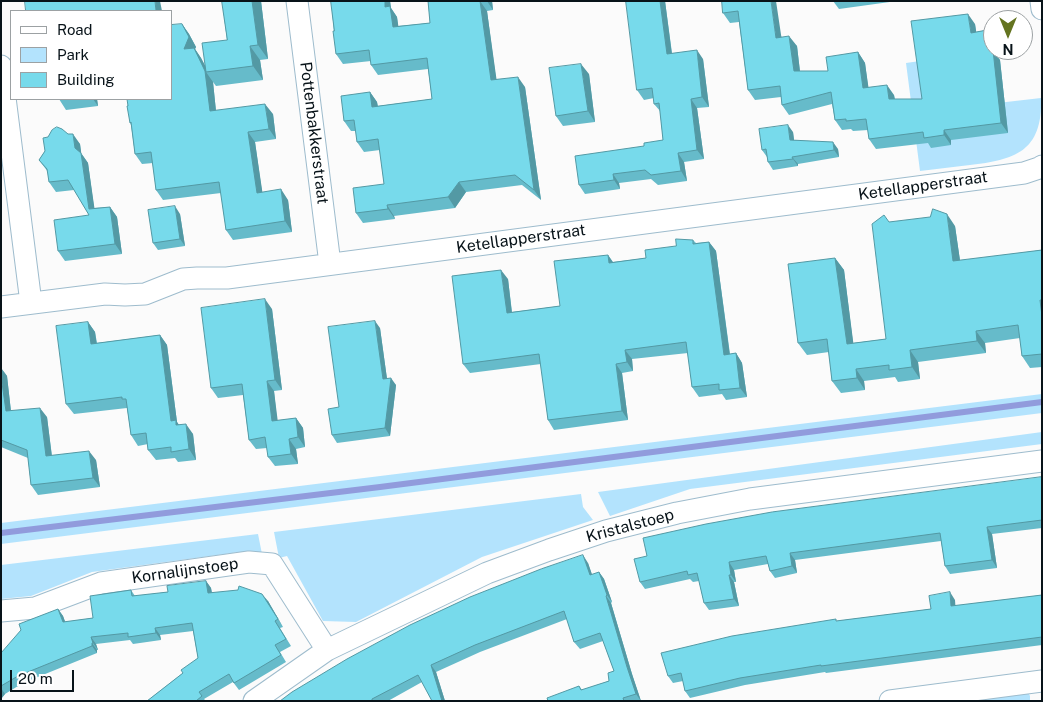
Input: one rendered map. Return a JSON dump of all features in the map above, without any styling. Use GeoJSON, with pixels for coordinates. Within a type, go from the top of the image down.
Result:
{"type":"FeatureCollection","features":[{"type":"Feature","properties":{"kind":"street","name":"Pottenbakkerstraat"},"geometry":{"type":"LineString","coordinates":[[297,1],[330,264]]}},
{"type":"Feature","properties":{"kind":"street"},"geometry":{"type":"LineString","coordinates":[[1041,1],[1042,9]]}},
{"type":"Feature","properties":{"kind":"street"},"geometry":{"type":"LineString","coordinates":[[1,66],[31,303]]}},
{"type":"Feature","properties":{"kind":"street","name":"Ketellapperstraat"},"geometry":{"type":"LineString","coordinates":[[1,307],[105,294],[145,294],[183,279],[227,278],[1024,172],[1042,166]]}},
{"type":"Feature","properties":{"kind":"street","name":"Kristalstoep"},"geometry":{"type":"LineString","coordinates":[[254,701],[327,650],[487,573],[606,531],[677,513],[750,498],[1042,461]]}},
{"type":"Feature","properties":{"kind":"street","name":"Kornalijnstoep"},"geometry":{"type":"LineString","coordinates":[[1,612],[35,608],[101,582],[249,562],[272,564],[327,650]]}},
{"type":"Feature","properties":{"kind":"street"},"geometry":{"type":"LineString","coordinates":[[890,701],[1042,681]]}},
{"type":"Feature","properties":{"kind":"green space"},"geometry":{"type":"Polygon","coordinates":[[[920,61],[928,111],[1041,98],[1037,131],[1031,142],[1023,150],[1000,160],[920,171],[906,63],[920,61]]]}},
{"type":"Feature","properties":{"kind":"green space"},"geometry":{"type":"Polygon","coordinates":[[[1042,394],[1042,413],[1,544],[1,523],[1042,394]]]}},
{"type":"Feature","properties":{"kind":"green space"},"geometry":{"type":"Polygon","coordinates":[[[1042,432],[1042,444],[690,489],[610,516],[598,492],[1042,432]]]}},
{"type":"Feature","properties":{"kind":"green space"},"geometry":{"type":"Polygon","coordinates":[[[581,494],[583,507],[593,520],[482,557],[356,622],[323,621],[287,556],[279,558],[274,532],[581,494]]]}},
{"type":"Feature","properties":{"kind":"green space"},"geometry":{"type":"Polygon","coordinates":[[[258,534],[262,554],[240,552],[92,572],[31,596],[1,599],[1,565],[258,534]]]}},
{"type":"Feature","properties":{"kind":"green space"},"geometry":{"type":"Polygon","coordinates":[[[1028,692],[1030,701],[942,701],[1028,692]]]}},
{"type":"Feature","properties":{"kind":"building"},"geometry":{"type":"Polygon","coordinates":[[[25,1],[155,1],[156,10],[26,10],[25,1]]]}},
{"type":"Feature","properties":{"kind":"building"},"geometry":{"type":"Polygon","coordinates":[[[222,1],[252,1],[258,45],[250,46],[253,66],[206,72],[202,43],[227,40],[222,1]]]}},
{"type":"Feature","properties":{"kind":"building"},"geometry":{"type":"Polygon","coordinates":[[[331,1],[385,1],[385,7],[390,6],[393,27],[430,23],[428,1],[480,1],[491,80],[518,77],[534,190],[515,175],[459,182],[448,197],[387,205],[388,209],[356,213],[353,188],[384,184],[378,139],[357,142],[354,120],[344,121],[341,96],[370,92],[372,107],[432,99],[427,58],[371,65],[369,50],[336,54],[331,1]]]}},
{"type":"Feature","properties":{"kind":"building"},"geometry":{"type":"Polygon","coordinates":[[[626,1],[660,1],[667,54],[697,50],[702,97],[691,99],[697,150],[678,153],[681,171],[651,175],[645,170],[613,174],[614,180],[579,185],[575,156],[644,146],[644,143],[663,140],[659,103],[654,104],[652,88],[637,90],[626,1]]]}},
{"type":"Feature","properties":{"kind":"building"},"geometry":{"type":"Polygon","coordinates":[[[722,1],[771,1],[776,38],[789,36],[794,71],[828,71],[826,57],[858,52],[863,88],[887,85],[889,99],[922,99],[911,21],[968,14],[971,33],[983,31],[983,60],[994,60],[1001,123],[944,130],[944,135],[924,138],[923,132],[869,139],[866,119],[835,120],[831,92],[782,105],[780,86],[748,90],[738,11],[723,13],[722,1]]]}},
{"type":"Feature","properties":{"kind":"building"},"geometry":{"type":"Polygon","coordinates":[[[182,24],[189,37],[184,49],[194,48],[205,71],[210,111],[265,104],[269,129],[248,132],[257,193],[281,189],[285,221],[226,230],[219,182],[156,190],[151,152],[135,154],[127,100],[172,100],[172,25],[182,24]]]}},
{"type":"Feature","properties":{"kind":"building"},"geometry":{"type":"Polygon","coordinates":[[[581,64],[588,111],[556,116],[549,68],[581,64]]]}},
{"type":"Feature","properties":{"kind":"building"},"geometry":{"type":"Polygon","coordinates":[[[788,125],[790,140],[833,142],[834,150],[792,157],[793,159],[768,162],[766,149],[762,150],[759,129],[788,125]]]}},
{"type":"Feature","properties":{"kind":"building"},"geometry":{"type":"Polygon","coordinates":[[[57,127],[68,134],[73,134],[75,148],[81,153],[89,209],[110,207],[115,244],[58,251],[54,220],[89,215],[68,180],[49,182],[47,169],[39,160],[45,151],[43,138],[48,137],[52,130],[57,127]]]}},
{"type":"Feature","properties":{"kind":"building"},"geometry":{"type":"Polygon","coordinates":[[[175,206],[180,239],[153,243],[148,210],[175,206]]]}},
{"type":"Feature","properties":{"kind":"building"},"geometry":{"type":"Polygon","coordinates":[[[933,209],[947,214],[953,261],[1042,250],[1042,300],[1040,300],[1042,354],[1022,356],[1018,325],[976,331],[977,341],[910,350],[912,367],[889,370],[889,365],[856,369],[857,378],[832,381],[827,339],[798,343],[788,264],[835,258],[847,344],[886,339],[872,224],[884,215],[889,222],[930,217],[933,209]]]}},
{"type":"Feature","properties":{"kind":"building"},"geometry":{"type":"Polygon","coordinates":[[[676,239],[693,240],[693,244],[709,242],[724,355],[736,353],[740,388],[719,390],[719,384],[692,387],[686,342],[625,350],[627,362],[616,364],[622,411],[548,420],[539,354],[463,364],[452,276],[501,270],[507,313],[560,306],[554,261],[608,255],[609,263],[646,258],[645,250],[676,246],[676,239]]]}},
{"type":"Feature","properties":{"kind":"building"},"geometry":{"type":"Polygon","coordinates":[[[265,299],[275,380],[267,381],[272,421],[296,418],[298,437],[289,439],[291,454],[268,457],[265,437],[249,440],[242,384],[211,388],[201,308],[265,299]]]}},
{"type":"Feature","properties":{"kind":"building"},"geometry":{"type":"Polygon","coordinates":[[[375,321],[383,379],[391,378],[385,428],[332,435],[328,409],[339,407],[328,327],[375,321]]]}},
{"type":"Feature","properties":{"kind":"building"},"geometry":{"type":"Polygon","coordinates":[[[88,322],[91,344],[160,335],[171,421],[176,420],[176,425],[186,424],[189,449],[171,452],[171,447],[148,450],[146,433],[131,435],[126,399],[122,399],[122,397],[66,404],[56,326],[88,322]]]}},
{"type":"Feature","properties":{"kind":"building"},"geometry":{"type":"Polygon","coordinates":[[[1,376],[6,411],[40,408],[46,456],[89,451],[93,478],[31,485],[27,450],[1,440],[1,376]]]}},
{"type":"Feature","properties":{"kind":"building"},"geometry":{"type":"Polygon","coordinates":[[[1042,477],[1042,520],[987,527],[992,560],[945,566],[940,533],[790,553],[792,566],[770,571],[766,556],[729,562],[731,575],[729,575],[734,599],[704,603],[697,573],[688,575],[687,571],[640,582],[634,559],[647,556],[643,538],[706,524],[772,512],[1042,477]]]}},
{"type":"Feature","properties":{"kind":"building"},"geometry":{"type":"Polygon","coordinates":[[[583,555],[590,575],[599,572],[636,694],[623,698],[624,701],[548,701],[547,698],[579,686],[581,690],[609,681],[608,673],[614,671],[600,633],[574,642],[564,611],[475,645],[431,665],[442,701],[432,701],[418,675],[372,699],[372,701],[280,701],[347,659],[410,625],[470,597],[541,569],[583,555]]]}},
{"type":"Feature","properties":{"kind":"building"},"geometry":{"type":"Polygon","coordinates":[[[206,581],[208,593],[238,590],[239,586],[262,594],[278,619],[275,621],[286,639],[275,645],[281,655],[234,683],[229,674],[199,692],[202,696],[196,701],[147,701],[183,673],[181,670],[198,658],[192,623],[155,628],[156,633],[128,637],[128,633],[91,637],[92,646],[18,676],[1,686],[1,653],[21,630],[19,624],[58,609],[63,622],[93,618],[90,596],[131,590],[132,596],[168,592],[167,586],[206,581]]]}},
{"type":"Feature","properties":{"kind":"building"},"geometry":{"type":"Polygon","coordinates":[[[950,592],[951,606],[1042,595],[1042,637],[821,665],[740,678],[685,691],[681,673],[668,676],[661,653],[732,636],[836,619],[836,621],[931,609],[929,596],[950,592]]]}},
{"type":"Feature","properties":{"kind":"waterway"},"geometry":{"type":"LineString","coordinates":[[1,533],[380,487],[1042,402]]}}]}
